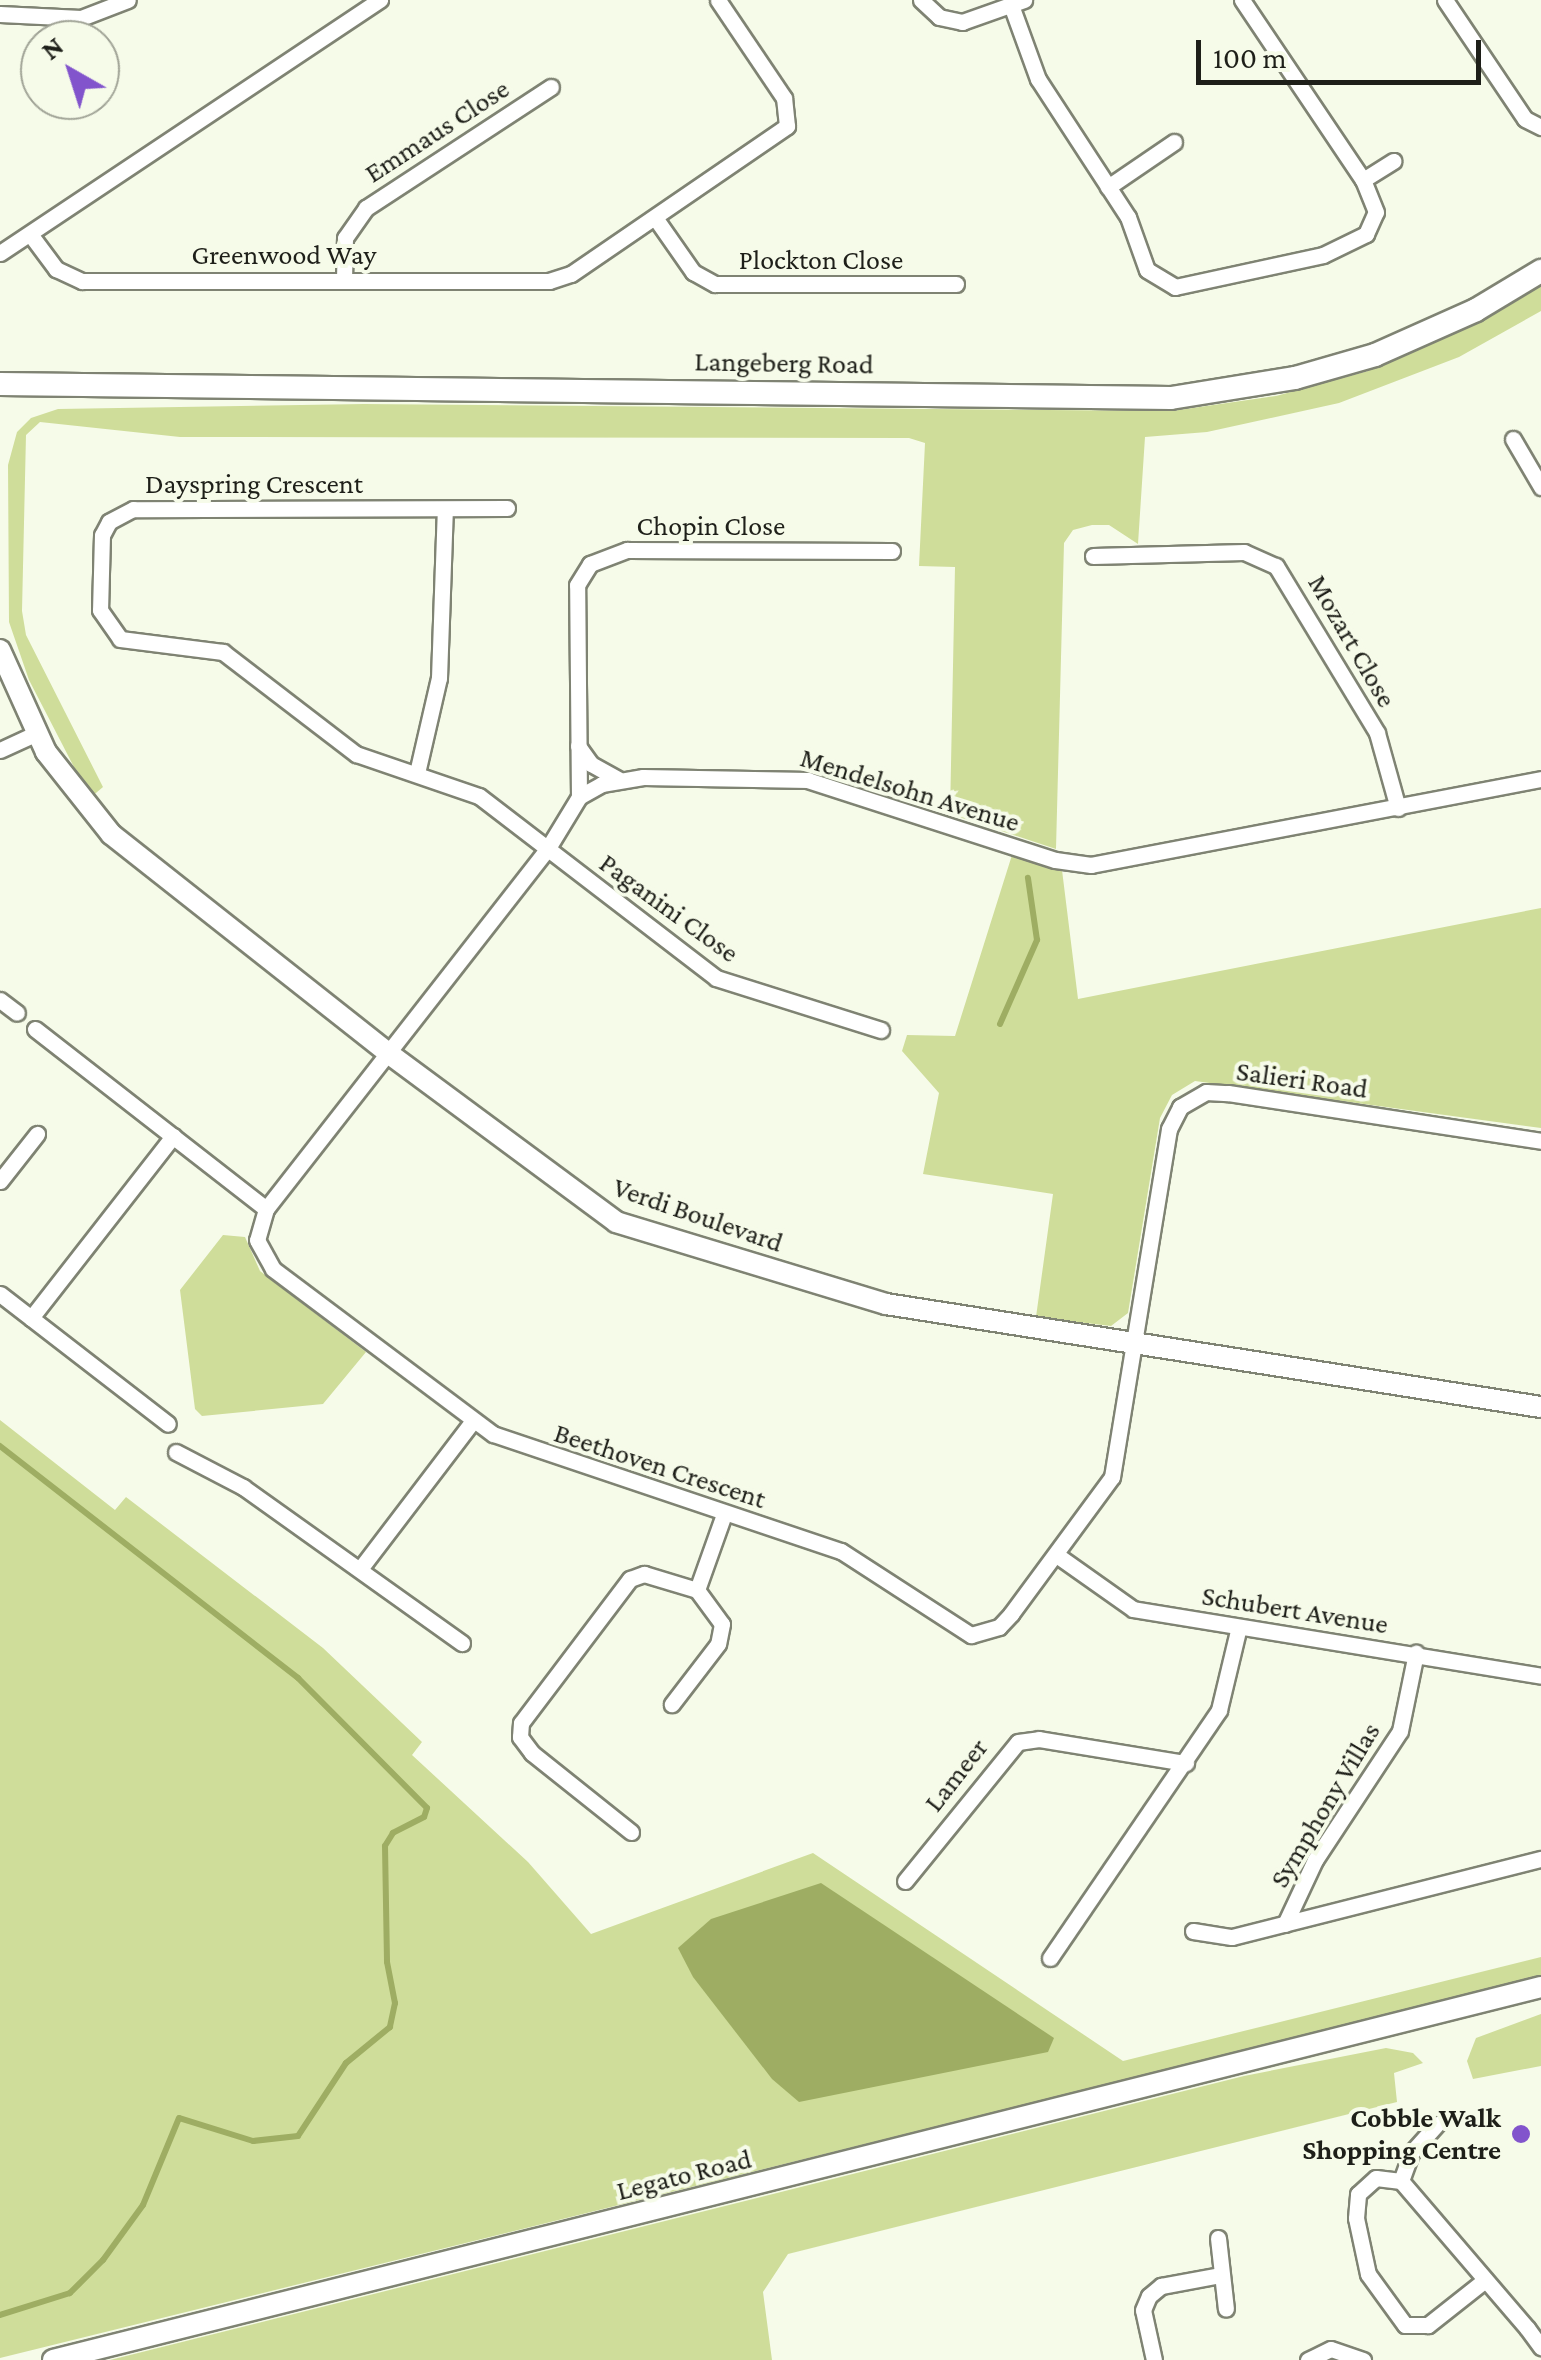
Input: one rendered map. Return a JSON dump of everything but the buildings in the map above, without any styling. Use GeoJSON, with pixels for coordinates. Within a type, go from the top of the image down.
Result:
{"type":"FeatureCollection","features":[{"type":"Feature","properties":{"kind":"main road","name":"Langeberg Road"},"geometry":{"type":"LineString","coordinates":[[0,384],[1171,398],[1295,378],[1375,355],[1476,310],[1541,272]]}},
{"type":"Feature","properties":{"kind":"street"},"geometry":{"type":"LineString","coordinates":[[0,14],[81,18],[128,0]]}},
{"type":"Feature","properties":{"kind":"street"},"geometry":{"type":"LineString","coordinates":[[0,253],[380,0]]}},
{"type":"Feature","properties":{"kind":"street","name":"Greenwood Way"},"geometry":{"type":"LineString","coordinates":[[30,234],[56,270],[82,281],[549,281],[571,274],[786,126],[784,98],[718,0]]}},
{"type":"Feature","properties":{"kind":"street"},"geometry":{"type":"LineString","coordinates":[[921,0],[955,22],[1017,2],[1038,79],[1128,217],[1147,270],[1175,288],[1295,264],[1358,239],[1376,212],[1364,180],[1242,0]]}},
{"type":"Feature","properties":{"kind":"street"},"geometry":{"type":"LineString","coordinates":[[1445,0],[1521,114],[1541,127]]}},
{"type":"Feature","properties":{"kind":"street","name":"Emmaus Close"},"geometry":{"type":"LineString","coordinates":[[344,279],[344,238],[366,208],[551,87]]}},
{"type":"Feature","properties":{"kind":"street"},"geometry":{"type":"LineString","coordinates":[[1108,187],[1174,142]]}},
{"type":"Feature","properties":{"kind":"street"},"geometry":{"type":"LineString","coordinates":[[1364,180],[1393,161]]}},
{"type":"Feature","properties":{"kind":"street","name":"Plockton Close"},"geometry":{"type":"LineString","coordinates":[[656,219],[693,272],[715,284],[956,284]]}},
{"type":"Feature","properties":{"kind":"street"},"geometry":{"type":"LineString","coordinates":[[1513,439],[1541,487]]}},
{"type":"Feature","properties":{"kind":"street","name":"Dayspring Crescent"},"geometry":{"type":"LineString","coordinates":[[507,508],[152,506],[118,515],[102,535],[100,610],[120,639],[224,652],[356,754],[479,796],[548,848]]}},
{"type":"Feature","properties":{"kind":"street"},"geometry":{"type":"LineString","coordinates":[[417,773],[440,678],[444,510]]}},
{"type":"Feature","properties":{"kind":"street","name":"Chopin Close"},"geometry":{"type":"LineString","coordinates":[[579,797],[577,585],[599,557],[627,550],[892,552]]}},
{"type":"Feature","properties":{"kind":"street","name":"Mozart Close"},"geometry":{"type":"LineString","coordinates":[[1094,556],[1244,552],[1276,566],[1376,733],[1398,808]]}},
{"type":"Feature","properties":{"kind":"street","name":"Verdi Boulevard"},"geometry":{"type":"LineString","coordinates":[[0,650],[37,733],[88,814],[388,1053],[616,1222],[886,1304],[1541,1407]]}},
{"type":"Feature","properties":{"kind":"street"},"geometry":{"type":"LineString","coordinates":[[0,750],[37,733]]}},
{"type":"Feature","properties":{"kind":"street"},"geometry":{"type":"LineString","coordinates":[[578,746],[591,764],[618,779]]}},
{"type":"Feature","properties":{"kind":"street","name":"Mendelsohn Avenue"},"geometry":{"type":"LineString","coordinates":[[579,797],[618,779],[808,780],[1055,860],[1090,864],[1541,780]]}},
{"type":"Feature","properties":{"kind":"street"},"geometry":{"type":"LineString","coordinates":[[35,1029],[266,1209],[548,848],[579,797]]}},
{"type":"Feature","properties":{"kind":"street","name":"Paganini Close"},"geometry":{"type":"LineString","coordinates":[[548,848],[716,978],[881,1030]]}},
{"type":"Feature","properties":{"kind":"street"},"geometry":{"type":"LineString","coordinates":[[0,1000],[18,1014]]}},
{"type":"Feature","properties":{"kind":"street","name":"Salieri Road"},"geometry":{"type":"LineString","coordinates":[[1135,1343],[1169,1129],[1173,1115],[1193,1097],[1228,1094],[1541,1140]]}},
{"type":"Feature","properties":{"kind":"street"},"geometry":{"type":"LineString","coordinates":[[0,1181],[36,1134]]}},
{"type":"Feature","properties":{"kind":"street"},"geometry":{"type":"LineString","coordinates":[[31,1318],[172,1136]]}},
{"type":"Feature","properties":{"kind":"street","name":"Beethoven Crescent"},"geometry":{"type":"LineString","coordinates":[[266,1209],[257,1240],[267,1263],[472,1422],[561,1461],[853,1556],[971,1635],[998,1628],[1058,1556],[1117,1464],[1135,1343]]}},
{"type":"Feature","properties":{"kind":"street"},"geometry":{"type":"LineString","coordinates":[[0,1294],[168,1424]]}},
{"type":"Feature","properties":{"kind":"street"},"geometry":{"type":"LineString","coordinates":[[360,1570],[472,1422]]}},
{"type":"Feature","properties":{"kind":"street"},"geometry":{"type":"LineString","coordinates":[[176,1452],[244,1487],[462,1643]]}},
{"type":"Feature","properties":{"kind":"street"},"geometry":{"type":"LineString","coordinates":[[697,1590],[724,1514]]}},
{"type":"Feature","properties":{"kind":"street","name":"Schubert Avenue"},"geometry":{"type":"LineString","coordinates":[[1058,1556],[1133,1609],[1541,1676]]}},
{"type":"Feature","properties":{"kind":"street"},"geometry":{"type":"LineString","coordinates":[[631,1832],[532,1753],[520,1729],[630,1579],[658,1574],[697,1590],[720,1616],[722,1635],[672,1704]]}},
{"type":"Feature","properties":{"kind":"street"},"geometry":{"type":"LineString","coordinates":[[1050,1958],[1186,1763],[1224,1700],[1239,1628]]}},
{"type":"Feature","properties":{"kind":"street","name":"Symphony Villas"},"geometry":{"type":"LineString","coordinates":[[1286,1924],[1315,1860],[1400,1731],[1416,1653]]}},
{"type":"Feature","properties":{"kind":"street","name":"Lameer"},"geometry":{"type":"LineString","coordinates":[[905,1882],[1018,1742],[1040,1739],[1186,1763]]}},
{"type":"Feature","properties":{"kind":"street","name":"Symphony Villas"},"geometry":{"type":"LineString","coordinates":[[1192,1930],[1232,1937],[1541,1858]]}},
{"type":"Feature","properties":{"kind":"street","name":"Legato Road"},"geometry":{"type":"LineString","coordinates":[[53,2360],[1541,1987]]}},
{"type":"Feature","properties":{"kind":"street","name":"Legato Road"},"geometry":{"type":"LineString","coordinates":[[1329,2043],[1374,2040],[1541,1998]]}},
{"type":"Feature","properties":{"kind":"street"},"geometry":{"type":"LineString","coordinates":[[1402,2181],[1411,2153],[1436,2124]]}},
{"type":"Feature","properties":{"kind":"street"},"geometry":{"type":"LineString","coordinates":[[1485,2280],[1428,2325],[1405,2325],[1368,2274],[1354,2204],[1376,2178],[1402,2181],[1485,2280],[1541,2347]]}},
{"type":"Feature","properties":{"kind":"street"},"geometry":{"type":"LineString","coordinates":[[1218,2238],[1226,2309]]}},
{"type":"Feature","properties":{"kind":"street"},"geometry":{"type":"LineString","coordinates":[[1154,2360],[1143,2310],[1149,2296],[1161,2286],[1222,2276]]}},
{"type":"Feature","properties":{"kind":"street"},"geometry":{"type":"LineString","coordinates":[[1308,2360],[1330,2349],[1363,2360]]}},
{"type":"Feature","properties":{"kind":"shaded area"},"geometry":{"type":"Polygon","coordinates":[[[1541,286],[1541,311],[1459,357],[1339,403],[1207,432],[1145,437],[1138,544],[1109,525],[1073,530],[1064,543],[1056,849],[950,814],[955,567],[919,566],[925,443],[909,438],[180,437],[40,422],[26,435],[22,611],[26,635],[103,787],[90,798],[29,680],[9,622],[8,465],[17,432],[31,418],[58,409],[364,404],[1172,411],[1276,396],[1368,371],[1472,326],[1541,286]]]}},
{"type":"Feature","properties":{"kind":"shaded area"},"geometry":{"type":"Polygon","coordinates":[[[1012,855],[1062,870],[1078,999],[1541,908],[1541,1128],[1195,1081],[1172,1095],[1160,1118],[1128,1313],[1111,1326],[1036,1317],[1053,1194],[923,1174],[939,1093],[902,1051],[907,1035],[955,1036],[1012,855]]]}},
{"type":"Feature","properties":{"kind":"shaded area"},"geometry":{"type":"Polygon","coordinates":[[[223,1235],[245,1237],[260,1271],[366,1352],[323,1404],[202,1416],[195,1409],[180,1290],[223,1235]]]}},
{"type":"Feature","properties":{"kind":"shaded area"},"geometry":{"type":"Polygon","coordinates":[[[0,1420],[115,1510],[126,1497],[323,1648],[422,1742],[412,1755],[528,1862],[591,1934],[813,1853],[1123,2061],[1541,1957],[1541,1977],[0,2358],[0,1420]]]}},
{"type":"Feature","properties":{"kind":"shaded area"},"geometry":{"type":"Polygon","coordinates":[[[821,1883],[1054,2038],[1048,2052],[799,2102],[772,2079],[693,1977],[678,1948],[711,1919],[821,1883]]]}},
{"type":"Feature","properties":{"kind":"shaded area"},"geometry":{"type":"Polygon","coordinates":[[[1541,2014],[1541,2066],[1473,2079],[1467,2061],[1476,2038],[1541,2014]]]}},
{"type":"Feature","properties":{"kind":"shaded area"},"geometry":{"type":"Polygon","coordinates":[[[1386,2048],[1413,2053],[1423,2063],[1394,2073],[1397,2102],[788,2254],[763,2292],[772,2360],[110,2360],[1244,2076],[1386,2048]]]}},
{"type":"Feature","properties":{"kind":"waterway"},"geometry":{"type":"LineString","coordinates":[[1000,1024],[1037,940],[1028,878]]}},
{"type":"Feature","properties":{"kind":"waterway"},"geometry":{"type":"LineString","coordinates":[[0,1446],[298,1678],[427,1808],[424,1817],[393,1833],[385,1846],[387,1962],[395,2003],[390,2027],[346,2063],[298,2136],[253,2141],[179,2118],[143,2205],[103,2260],[70,2293],[0,2315]]}},
{"type":"Feature","properties":{"kind":"place","name":"Cobble Walk Shopping Centre"},"geometry":{"type":"Point","coordinates":[1521,2134]}}]}
